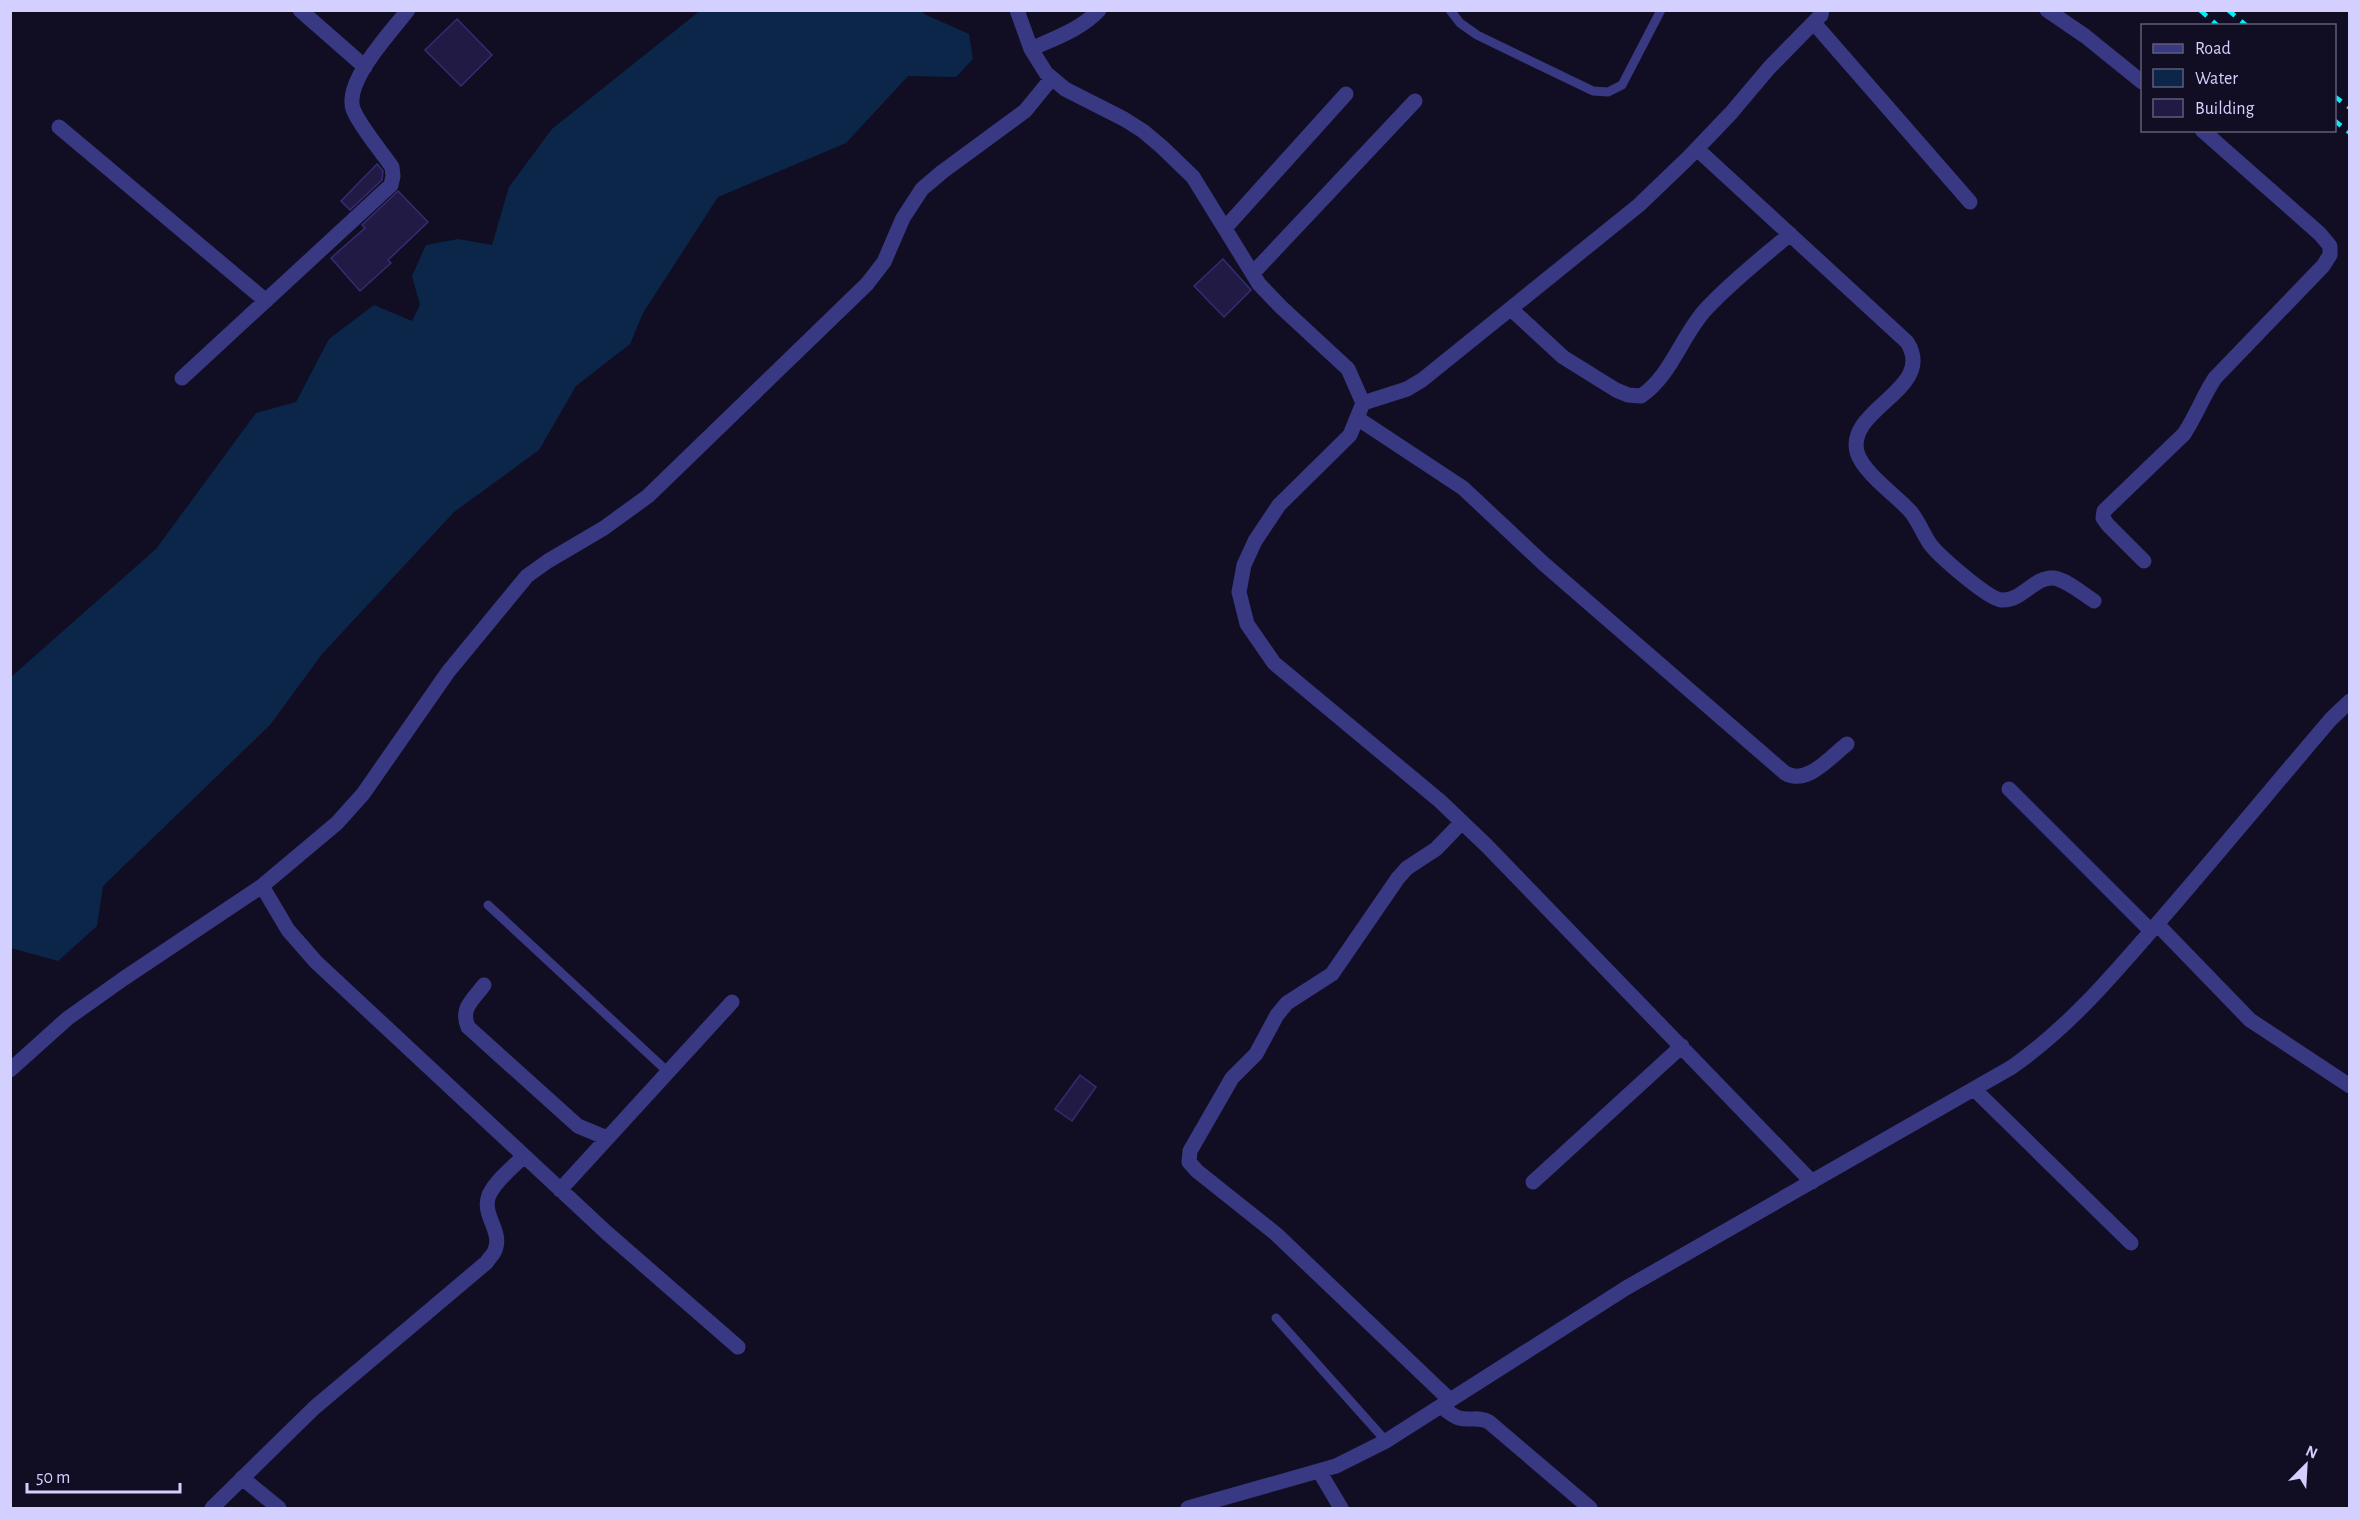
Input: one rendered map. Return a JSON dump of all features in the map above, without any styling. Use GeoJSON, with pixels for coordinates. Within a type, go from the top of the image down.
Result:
{"type":"FeatureCollection","features":[{"type":"Feature","properties":{"kind":"street"},"geometry":{"type":"LineString","coordinates":[[300,10],[365,67]]}},
{"type":"Feature","properties":{"kind":"street"},"geometry":{"type":"LineString","coordinates":[[182,378],[391,185],[392,167],[354,110],[351,98],[356,82],[365,67],[408,10]]}},
{"type":"Feature","properties":{"kind":"street"},"geometry":{"type":"LineString","coordinates":[[1017,10],[1031,50],[1052,78],[1065,89],[1124,119],[1162,147],[1192,177],[1226,227],[1259,284],[1348,369],[1363,403],[1350,435],[1279,505],[1255,541],[1244,565],[1239,592],[1246,624],[1274,663],[1440,801],[1462,822],[1812,1182]]}},
{"type":"Feature","properties":{"kind":"street"},"geometry":{"type":"LineString","coordinates":[[1031,50],[1078,28],[1089,21],[1099,10]]}},
{"type":"Feature","properties":{"kind":"street"},"geometry":{"type":"LineString","coordinates":[[2047,10],[2085,36],[2141,81]]}},
{"type":"Feature","properties":{"kind":"street"},"geometry":{"type":"LineString","coordinates":[[1363,403],[1407,389],[1422,380],[1639,205],[1697,149],[1818,17],[1970,202]]}},
{"type":"Feature","properties":{"kind":"street"},"geometry":{"type":"LineString","coordinates":[[10,1070],[68,1018],[262,886],[338,823],[363,794],[448,672],[527,576],[604,528],[648,496],[719,429],[867,284],[884,262],[903,218],[922,189],[1025,111],[1052,78]]}},
{"type":"Feature","properties":{"kind":"street"},"geometry":{"type":"LineString","coordinates":[[1226,227],[1346,94]]}},
{"type":"Feature","properties":{"kind":"street"},"geometry":{"type":"LineString","coordinates":[[1253,273],[1415,101]]}},
{"type":"Feature","properties":{"kind":"street"},"geometry":{"type":"LineString","coordinates":[[59,127],[266,301]]}},
{"type":"Feature","properties":{"kind":"street"},"geometry":{"type":"LineString","coordinates":[[2144,561],[2108,525],[2103,518],[2104,511],[2184,434],[2215,378],[2323,266],[2330,255],[2330,246],[2320,234],[2204,132]]}},
{"type":"Feature","properties":{"kind":"street"},"geometry":{"type":"LineString","coordinates":[[1697,149],[1907,342],[1913,351],[1915,359],[1913,369],[1904,382],[1867,421],[1858,435],[1857,450],[1861,461],[1912,513],[1940,555],[1985,593],[1999,600],[2020,596],[2045,579],[2055,578],[2094,601]]}},
{"type":"Feature","properties":{"kind":"street"},"geometry":{"type":"LineString","coordinates":[[1511,309],[1563,357],[1616,390],[1641,396],[1649,391],[1668,367],[1707,307],[1790,234]]}},
{"type":"Feature","properties":{"kind":"street"},"geometry":{"type":"LineString","coordinates":[[1357,418],[1463,488],[1544,564],[1785,773],[1793,778],[1811,773],[1847,744]]}},
{"type":"Feature","properties":{"kind":"street"},"geometry":{"type":"LineString","coordinates":[[1188,1509],[1336,1466],[1386,1441],[1626,1288],[2012,1067],[2051,1038],[2082,1009],[2331,719],[2349,701]]}},
{"type":"Feature","properties":{"kind":"street"},"geometry":{"type":"LineString","coordinates":[[2009,789],[2250,1020],[2349,1086]]}},
{"type":"Feature","properties":{"kind":"street"},"geometry":{"type":"LineString","coordinates":[[1462,822],[1436,849],[1407,868],[1398,878],[1332,974],[1287,1003],[1277,1015],[1256,1054],[1232,1078],[1190,1151],[1189,1162],[1197,1172],[1276,1234],[1323,1277],[1445,1403],[1455,1417],[1483,1419],[1489,1422],[1590,1509]]}},
{"type":"Feature","properties":{"kind":"street"},"geometry":{"type":"LineString","coordinates":[[262,886],[288,930],[316,962],[560,1190],[738,1347]]}},
{"type":"Feature","properties":{"kind":"street"},"geometry":{"type":"LineString","coordinates":[[484,985],[465,1011],[464,1018],[468,1027],[578,1126],[607,1138]]}},
{"type":"Feature","properties":{"kind":"street"},"geometry":{"type":"LineString","coordinates":[[560,1190],[732,1002]]}},
{"type":"Feature","properties":{"kind":"street"},"geometry":{"type":"LineString","coordinates":[[1533,1182],[1682,1046]]}},
{"type":"Feature","properties":{"kind":"street"},"geometry":{"type":"LineString","coordinates":[[1975,1090],[2131,1243]]}},
{"type":"Feature","properties":{"kind":"street"},"geometry":{"type":"LineString","coordinates":[[212,1509],[314,1408],[487,1262],[495,1250],[496,1236],[487,1216],[490,1194],[524,1156]]}},
{"type":"Feature","properties":{"kind":"street"},"geometry":{"type":"LineString","coordinates":[[1318,1471],[1341,1509]]}},
{"type":"Feature","properties":{"kind":"street"},"geometry":{"type":"LineString","coordinates":[[242,1479],[279,1509]]}},
{"type":"Feature","properties":{"kind":"lane"},"geometry":{"type":"LineString","coordinates":[[1450,10],[1460,23],[1477,35],[1593,91],[1608,92],[1622,85],[1661,10]]}},
{"type":"Feature","properties":{"kind":"lane"},"geometry":{"type":"LineString","coordinates":[[488,904],[668,1072]]}},
{"type":"Feature","properties":{"kind":"lane"},"geometry":{"type":"LineString","coordinates":[[1276,1318],[1386,1441]]}},
{"type":"Feature","properties":{"kind":"water"},"geometry":{"type":"Polygon","coordinates":[[[701,10],[922,11],[924,14],[969,34],[973,59],[956,77],[908,76],[846,143],[718,197],[643,313],[630,344],[576,386],[539,450],[454,512],[322,654],[270,725],[103,886],[97,926],[58,961],[11,948],[11,677],[156,549],[256,413],[296,402],[329,339],[374,305],[412,321],[420,305],[412,276],[426,245],[458,239],[492,245],[509,187],[552,129],[701,10]]]}},
{"type":"Feature","properties":{"kind":"building"},"geometry":{"type":"Polygon","coordinates":[[[457,19],[492,55],[461,86],[425,50],[457,19]]]}},
{"type":"Feature","properties":{"kind":"building"},"geometry":{"type":"Polygon","coordinates":[[[377,164],[383,171],[382,180],[350,210],[341,201],[377,164]]]}},
{"type":"Feature","properties":{"kind":"building"},"geometry":{"type":"Polygon","coordinates":[[[398,191],[428,222],[388,260],[391,263],[360,291],[331,258],[365,228],[362,225],[398,191]]]}},
{"type":"Feature","properties":{"kind":"building"},"geometry":{"type":"Polygon","coordinates":[[[1223,259],[1251,290],[1224,317],[1194,286],[1223,259]]]}},
{"type":"Feature","properties":{"kind":"building"},"geometry":{"type":"Polygon","coordinates":[[[1080,1075],[1096,1087],[1072,1121],[1055,1109],[1080,1075]]]}},
{"type":"Feature","properties":{"kind":"railway"},"geometry":{"type":"LineString","coordinates":[[2200,10],[2216,24]]}},
{"type":"Feature","properties":{"kind":"railway"},"geometry":{"type":"LineString","coordinates":[[2228,10],[2245,24]]}},
{"type":"Feature","properties":{"kind":"railway"},"geometry":{"type":"LineString","coordinates":[[2336,98],[2350,108]]}},
{"type":"Feature","properties":{"kind":"railway"},"geometry":{"type":"LineString","coordinates":[[2336,122],[2350,133]]}}]}
